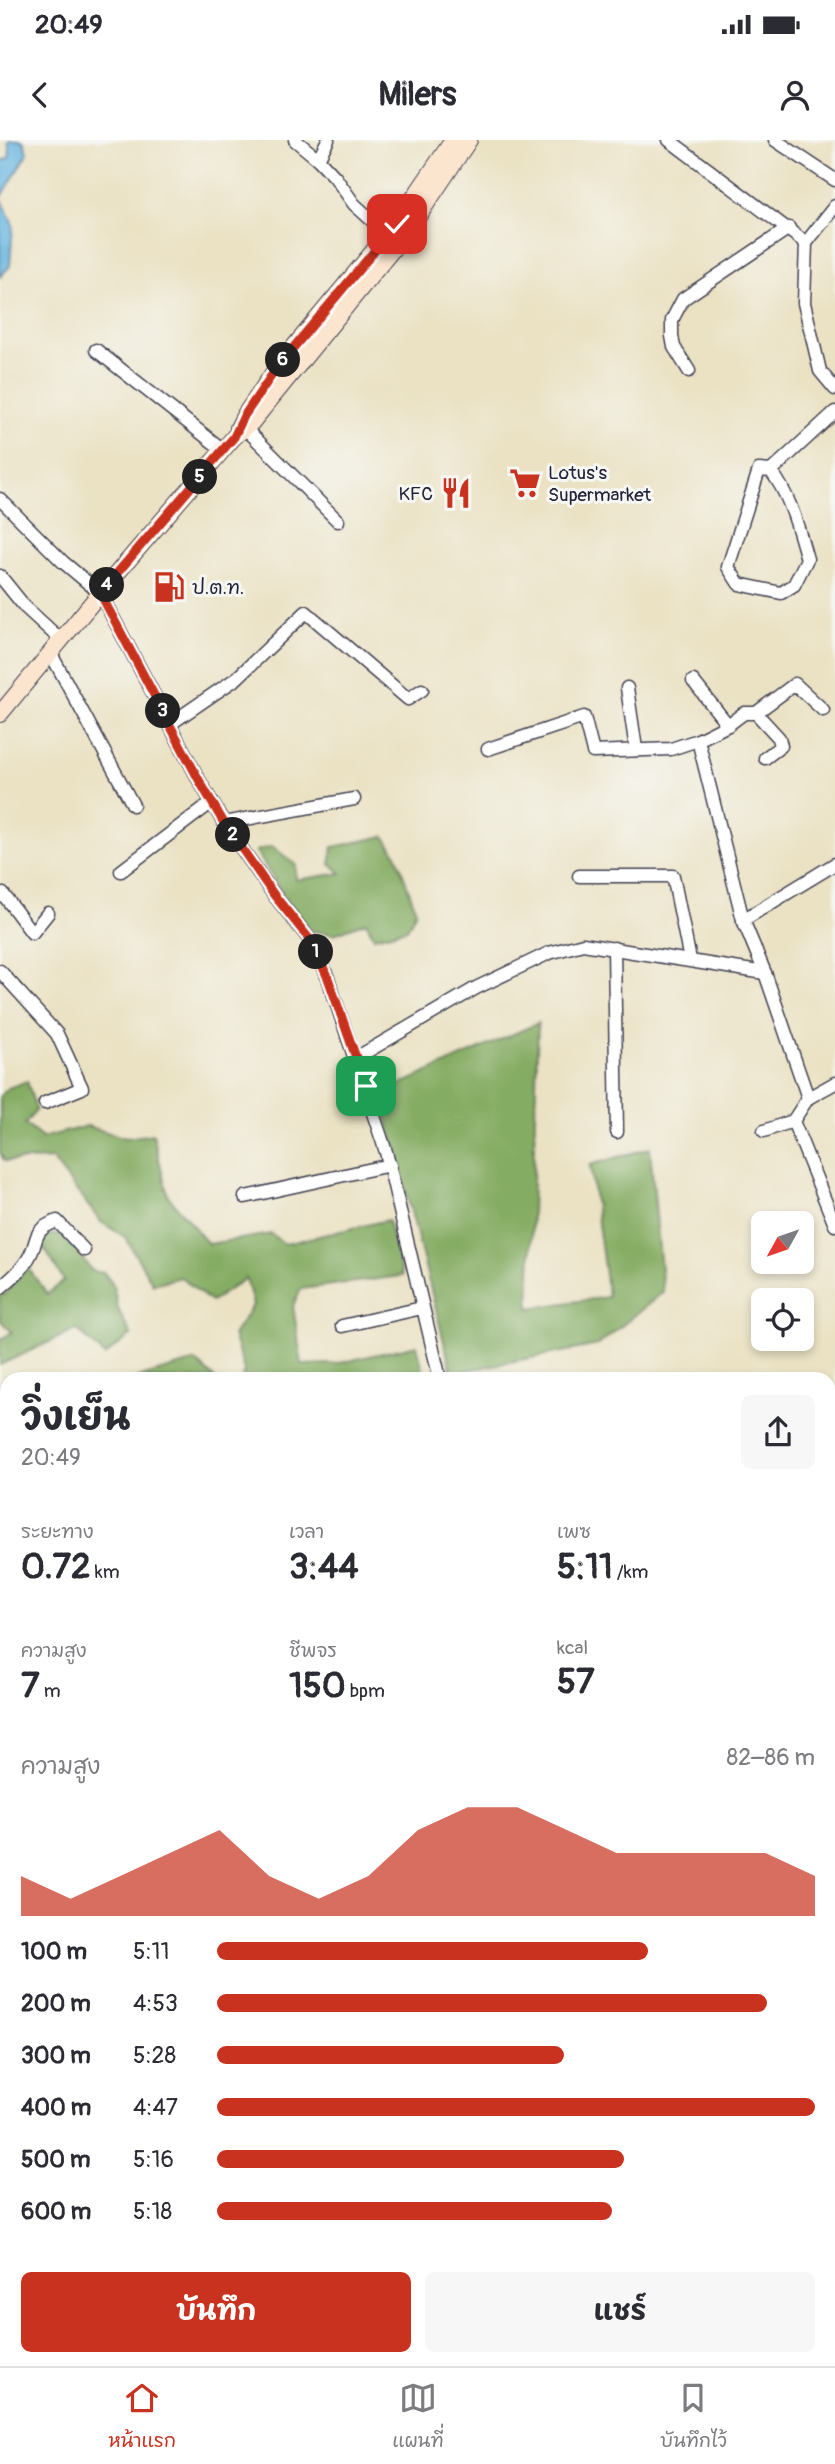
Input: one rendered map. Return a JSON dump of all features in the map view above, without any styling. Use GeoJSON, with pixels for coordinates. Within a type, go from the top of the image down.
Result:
{"type":"FeatureCollection","features":[{"type":"Feature","properties":{"kind":"main road"},"geometry":{"type":"LineString","coordinates":[[240,433],[244,416],[278,366],[388,235],[453,140]]}},
{"type":"Feature","properties":{"kind":"main road"},"geometry":{"type":"LineString","coordinates":[[3,704],[51,654],[100,593],[240,433],[417,218],[469,140]]}},
{"type":"Feature","properties":{"kind":"street"},"geometry":{"type":"LineString","coordinates":[[295,140],[318,159],[354,204],[388,235]]}},
{"type":"Feature","properties":{"kind":"street"},"geometry":{"type":"LineString","coordinates":[[318,159],[328,140]]}},
{"type":"Feature","properties":{"kind":"street"},"geometry":{"type":"LineString","coordinates":[[669,140],[806,243]]}},
{"type":"Feature","properties":{"kind":"street"},"geometry":{"type":"LineString","coordinates":[[775,140],[835,180]]}},
{"type":"Feature","properties":{"kind":"street"},"geometry":{"type":"LineString","coordinates":[[835,206],[830,224],[806,243],[804,303],[820,371],[835,389]]}},
{"type":"Feature","properties":{"kind":"street"},"geometry":{"type":"LineString","coordinates":[[690,371],[674,347],[672,336],[673,320],[683,299],[789,228]]}},
{"type":"Feature","properties":{"kind":"street"},"geometry":{"type":"LineString","coordinates":[[96,350],[223,450]]}},
{"type":"Feature","properties":{"kind":"street"},"geometry":{"type":"LineString","coordinates":[[771,471],[782,486],[797,522],[807,559],[794,585],[781,593],[739,584],[728,567],[759,470],[771,471],[835,412]]}},
{"type":"Feature","properties":{"kind":"street"},"geometry":{"type":"LineString","coordinates":[[240,433],[338,521]]}},
{"type":"Feature","properties":{"kind":"street"},"geometry":{"type":"LineString","coordinates":[[0,499],[63,562],[100,593],[224,823],[274,895],[311,941],[328,978],[390,1165],[438,1372]]}},
{"type":"Feature","properties":{"kind":"street"},"geometry":{"type":"LineString","coordinates":[[0,576],[25,607],[62,641]]}},
{"type":"Feature","properties":{"kind":"street"},"geometry":{"type":"LineString","coordinates":[[170,724],[237,678],[306,612],[408,699],[422,690]]}},
{"type":"Feature","properties":{"kind":"street"},"geometry":{"type":"LineString","coordinates":[[51,654],[133,805]]}},
{"type":"Feature","properties":{"kind":"street"},"geometry":{"type":"LineString","coordinates":[[693,681],[728,725]]}},
{"type":"Feature","properties":{"kind":"street"},"geometry":{"type":"LineString","coordinates":[[488,749],[584,717],[593,752],[671,749],[698,740],[728,725],[744,713],[756,713],[795,684],[823,710]]}},
{"type":"Feature","properties":{"kind":"street"},"geometry":{"type":"LineString","coordinates":[[627,688],[636,749]]}},
{"type":"Feature","properties":{"kind":"street"},"geometry":{"type":"LineString","coordinates":[[756,713],[779,738],[781,746],[765,758]]}},
{"type":"Feature","properties":{"kind":"street"},"geometry":{"type":"LineString","coordinates":[[698,740],[743,920],[765,973],[808,1098]]}},
{"type":"Feature","properties":{"kind":"street"},"geometry":{"type":"LineString","coordinates":[[224,823],[354,799]]}},
{"type":"Feature","properties":{"kind":"street"},"geometry":{"type":"LineString","coordinates":[[121,871],[212,802]]}},
{"type":"Feature","properties":{"kind":"street"},"geometry":{"type":"LineString","coordinates":[[743,920],[835,864]]}},
{"type":"Feature","properties":{"kind":"street"},"geometry":{"type":"LineString","coordinates":[[579,876],[673,876],[690,960]]}},
{"type":"Feature","properties":{"kind":"street"},"geometry":{"type":"LineString","coordinates":[[0,896],[3,894],[32,933],[48,913]]}},
{"type":"Feature","properties":{"kind":"street"},"geometry":{"type":"LineString","coordinates":[[355,1058],[475,988],[549,953],[583,944],[765,973]]}},
{"type":"Feature","properties":{"kind":"street"},"geometry":{"type":"LineString","coordinates":[[614,948],[617,1132]]}},
{"type":"Feature","properties":{"kind":"street"},"geometry":{"type":"LineString","coordinates":[[0,971],[57,1034],[82,1088],[45,1103]]}},
{"type":"Feature","properties":{"kind":"street"},"geometry":{"type":"LineString","coordinates":[[764,1131],[793,1121],[808,1098],[835,1083]]}},
{"type":"Feature","properties":{"kind":"street"},"geometry":{"type":"LineString","coordinates":[[793,1121],[835,1225]]}},
{"type":"Feature","properties":{"kind":"street"},"geometry":{"type":"LineString","coordinates":[[245,1197],[390,1165]]}},
{"type":"Feature","properties":{"kind":"street"},"geometry":{"type":"LineString","coordinates":[[0,1288],[29,1258],[35,1236],[48,1224],[57,1220],[84,1250]]}},
{"type":"Feature","properties":{"kind":"street"},"geometry":{"type":"LineString","coordinates":[[342,1326],[422,1308]]}},
{"type":"Feature","properties":{"kind":"green space"},"geometry":{"type":"Polygon","coordinates":[[[384,836],[396,854],[416,911],[407,929],[374,937],[366,922],[334,934],[312,931],[289,904],[256,851],[272,846],[296,865],[296,880],[341,873],[330,864],[333,847],[384,836]]]}},
{"type":"Feature","properties":{"kind":"green space"},"geometry":{"type":"Polygon","coordinates":[[[538,1023],[529,1308],[608,1297],[590,1165],[650,1148],[663,1292],[598,1345],[452,1372],[381,1093],[538,1023]]]}},
{"type":"Feature","properties":{"kind":"green space"},"geometry":{"type":"Polygon","coordinates":[[[27,1081],[36,1110],[25,1124],[42,1138],[87,1126],[126,1138],[153,1134],[168,1196],[208,1244],[271,1234],[285,1244],[388,1220],[402,1276],[301,1289],[293,1306],[302,1365],[335,1364],[417,1345],[423,1372],[244,1372],[233,1335],[253,1305],[246,1278],[211,1302],[181,1277],[153,1284],[125,1237],[101,1222],[52,1159],[4,1161],[0,1152],[0,1096],[8,1088],[27,1081]]]}},
{"type":"Feature","properties":{"kind":"green space"},"geometry":{"type":"Polygon","coordinates":[[[46,1229],[52,1235],[64,1234],[92,1271],[104,1273],[113,1285],[118,1309],[131,1335],[105,1356],[77,1329],[0,1365],[0,1340],[12,1332],[0,1320],[0,1292],[5,1295],[15,1280],[28,1268],[47,1294],[64,1281],[46,1251],[39,1246],[46,1229]]]}},
{"type":"Feature","properties":{"kind":"green space"},"geometry":{"type":"Polygon","coordinates":[[[196,1361],[208,1372],[158,1372],[196,1361]]]}},
{"type":"Feature","properties":{"kind":"water"},"geometry":{"type":"Polygon","coordinates":[[[10,140],[22,140],[27,154],[1,198],[13,225],[10,266],[0,277],[0,162],[9,158],[10,140]]]}},
{"type":"Feature","properties":{"kind":"place","name":"Lotus's Supermarket"},"geometry":{"type":"Point","coordinates":[525,483]}},
{"type":"Feature","properties":{"kind":"place","name":"KFC"},"geometry":{"type":"Point","coordinates":[456,493]}},
{"type":"Feature","properties":{"kind":"place","name":"ป.ต.ท."},"geometry":{"type":"Point","coordinates":[169,587]}},
{"type":"Feature","properties":{"kind":"route"},"geometry":{"type":"LineString","coordinates":[[366,1086],[328,978],[311,941],[274,895],[224,823],[100,593],[234,437],[244,416],[278,366],[397,224]]}}]}
